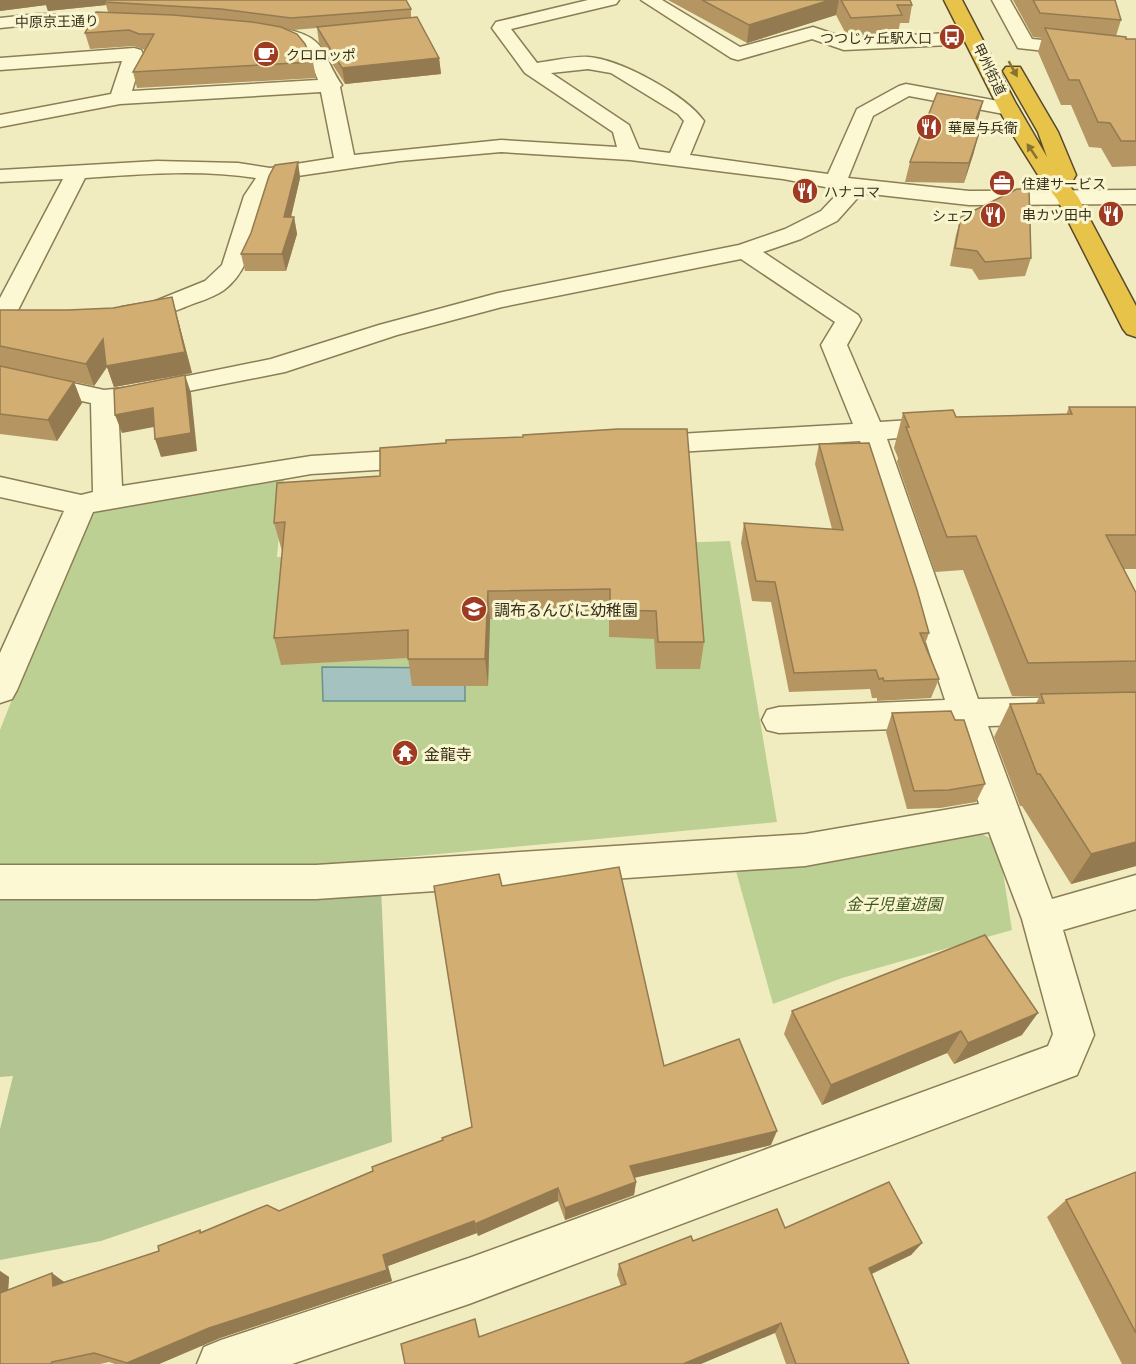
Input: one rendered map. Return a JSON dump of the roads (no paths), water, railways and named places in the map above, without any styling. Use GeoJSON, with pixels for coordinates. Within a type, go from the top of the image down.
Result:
{"type":"FeatureCollection","features":[{"type":"Feature","properties":{"kind":"highway","name":"甲州街道"},"geometry":{"type":"LineString","coordinates":[[953,0],[1022,135],[1051,179],[1067,197],[1136,329]]}},
{"type":"Feature","properties":{"kind":"highway","name":"甲州街道"},"geometry":{"type":"LineString","coordinates":[[1002,50],[1048,132],[1066,179],[1067,197]]}},
{"type":"Feature","properties":{"kind":"street"},"geometry":{"type":"LineString","coordinates":[[610,0],[501,28],[532,69],[622,129],[630,154]]}},
{"type":"Feature","properties":{"kind":"street"},"geometry":{"type":"LineString","coordinates":[[650,0],[738,54],[813,33],[844,44],[950,39]]}},
{"type":"Feature","properties":{"kind":"street"},"geometry":{"type":"LineString","coordinates":[[990,8],[1025,44],[1136,55]]}},
{"type":"Feature","properties":{"kind":"street"},"geometry":{"type":"LineString","coordinates":[[74,58],[99,13]]}},
{"type":"Feature","properties":{"kind":"street","name":"中原京王通り"},"geometry":{"type":"LineString","coordinates":[[0,23],[99,13],[152,23]]}},
{"type":"Feature","properties":{"kind":"street"},"geometry":{"type":"LineString","coordinates":[[245,30],[294,37],[329,34]]}},
{"type":"Feature","properties":{"kind":"street"},"geometry":{"type":"LineString","coordinates":[[294,37],[306,42],[312,48],[332,85],[345,163]]}},
{"type":"Feature","properties":{"kind":"street"},"geometry":{"type":"LineString","coordinates":[[0,64],[134,54],[120,98]]}},
{"type":"Feature","properties":{"kind":"street"},"geometry":{"type":"LineString","coordinates":[[532,69],[588,63],[617,69],[685,110],[694,121],[678,159]]}},
{"type":"Feature","properties":{"kind":"street"},"geometry":{"type":"LineString","coordinates":[[0,121],[120,98],[332,85]]}},
{"type":"Feature","properties":{"kind":"street"},"geometry":{"type":"LineString","coordinates":[[0,375],[104,398],[133,395],[276,366],[388,330],[498,300],[745,252],[794,234],[829,216],[847,184],[864,113],[906,90],[1009,109]]}},
{"type":"Feature","properties":{"kind":"street"},"geometry":{"type":"LineString","coordinates":[[0,176],[157,167],[238,169],[270,174],[400,155],[501,146],[678,159],[847,184],[969,198],[1136,197]]}},
{"type":"Feature","properties":{"kind":"street"},"geometry":{"type":"LineString","coordinates":[[10,314],[78,170]]}},
{"type":"Feature","properties":{"kind":"street"},"geometry":{"type":"LineString","coordinates":[[113,312],[158,309],[214,286],[232,267],[255,195],[270,174]]}},
{"type":"Feature","properties":{"kind":"street"},"geometry":{"type":"LineString","coordinates":[[221,1364],[468,1281],[1062,1060],[1074,1035],[1041,919],[1001,815],[870,431],[834,345],[849,320],[745,252]]}},
{"type":"Feature","properties":{"kind":"street"},"geometry":{"type":"LineString","coordinates":[[0,690],[94,501],[104,398]]}},
{"type":"Feature","properties":{"kind":"street"},"geometry":{"type":"LineString","coordinates":[[620,446],[963,426]]}},
{"type":"Feature","properties":{"kind":"street"},"geometry":{"type":"LineString","coordinates":[[0,487],[94,501],[310,465],[453,457]]}},
{"type":"Feature","properties":{"kind":"street"},"geometry":{"type":"LineString","coordinates":[[779,720],[966,712],[1136,709]]}},
{"type":"Feature","properties":{"kind":"street"},"geometry":{"type":"LineString","coordinates":[[0,882],[316,882],[805,850],[1001,815]]}},
{"type":"Feature","properties":{"kind":"street"},"geometry":{"type":"LineString","coordinates":[[1041,919],[1136,892]]}},
{"type":"Feature","properties":{"kind":"water"},"geometry":{"type":"Polygon","coordinates":[[[322,667],[465,668],[465,701],[323,701],[322,667]]]}},
{"type":"Feature","properties":{"kind":"place","name":"つつじヶ丘駅入口"},"geometry":{"type":"Point","coordinates":[952,37]}},
{"type":"Feature","properties":{"kind":"place","name":"クロロッポ"},"geometry":{"type":"Point","coordinates":[266,54]}},
{"type":"Feature","properties":{"kind":"place","name":"華屋与兵衛"},"geometry":{"type":"Point","coordinates":[929,127]}},
{"type":"Feature","properties":{"kind":"place","name":"住建サービス"},"geometry":{"type":"Point","coordinates":[1002,183]}},
{"type":"Feature","properties":{"kind":"place","name":"ハナコマ"},"geometry":{"type":"Point","coordinates":[805,191]}},
{"type":"Feature","properties":{"kind":"place","name":"串カツ田中"},"geometry":{"type":"Point","coordinates":[1111,214]}},
{"type":"Feature","properties":{"kind":"place","name":"シェフ"},"geometry":{"type":"Point","coordinates":[993,215]}},
{"type":"Feature","properties":{"kind":"place","name":"調布るんびに幼稚園"},"geometry":{"type":"Point","coordinates":[474,609]}},
{"type":"Feature","properties":{"kind":"place","name":"金龍寺"},"geometry":{"type":"Point","coordinates":[405,753]}},
{"type":"Feature","properties":{"kind":"park label","name":"金子児童遊園"},"geometry":{"type":"Point","coordinates":[894,903]}}]}
